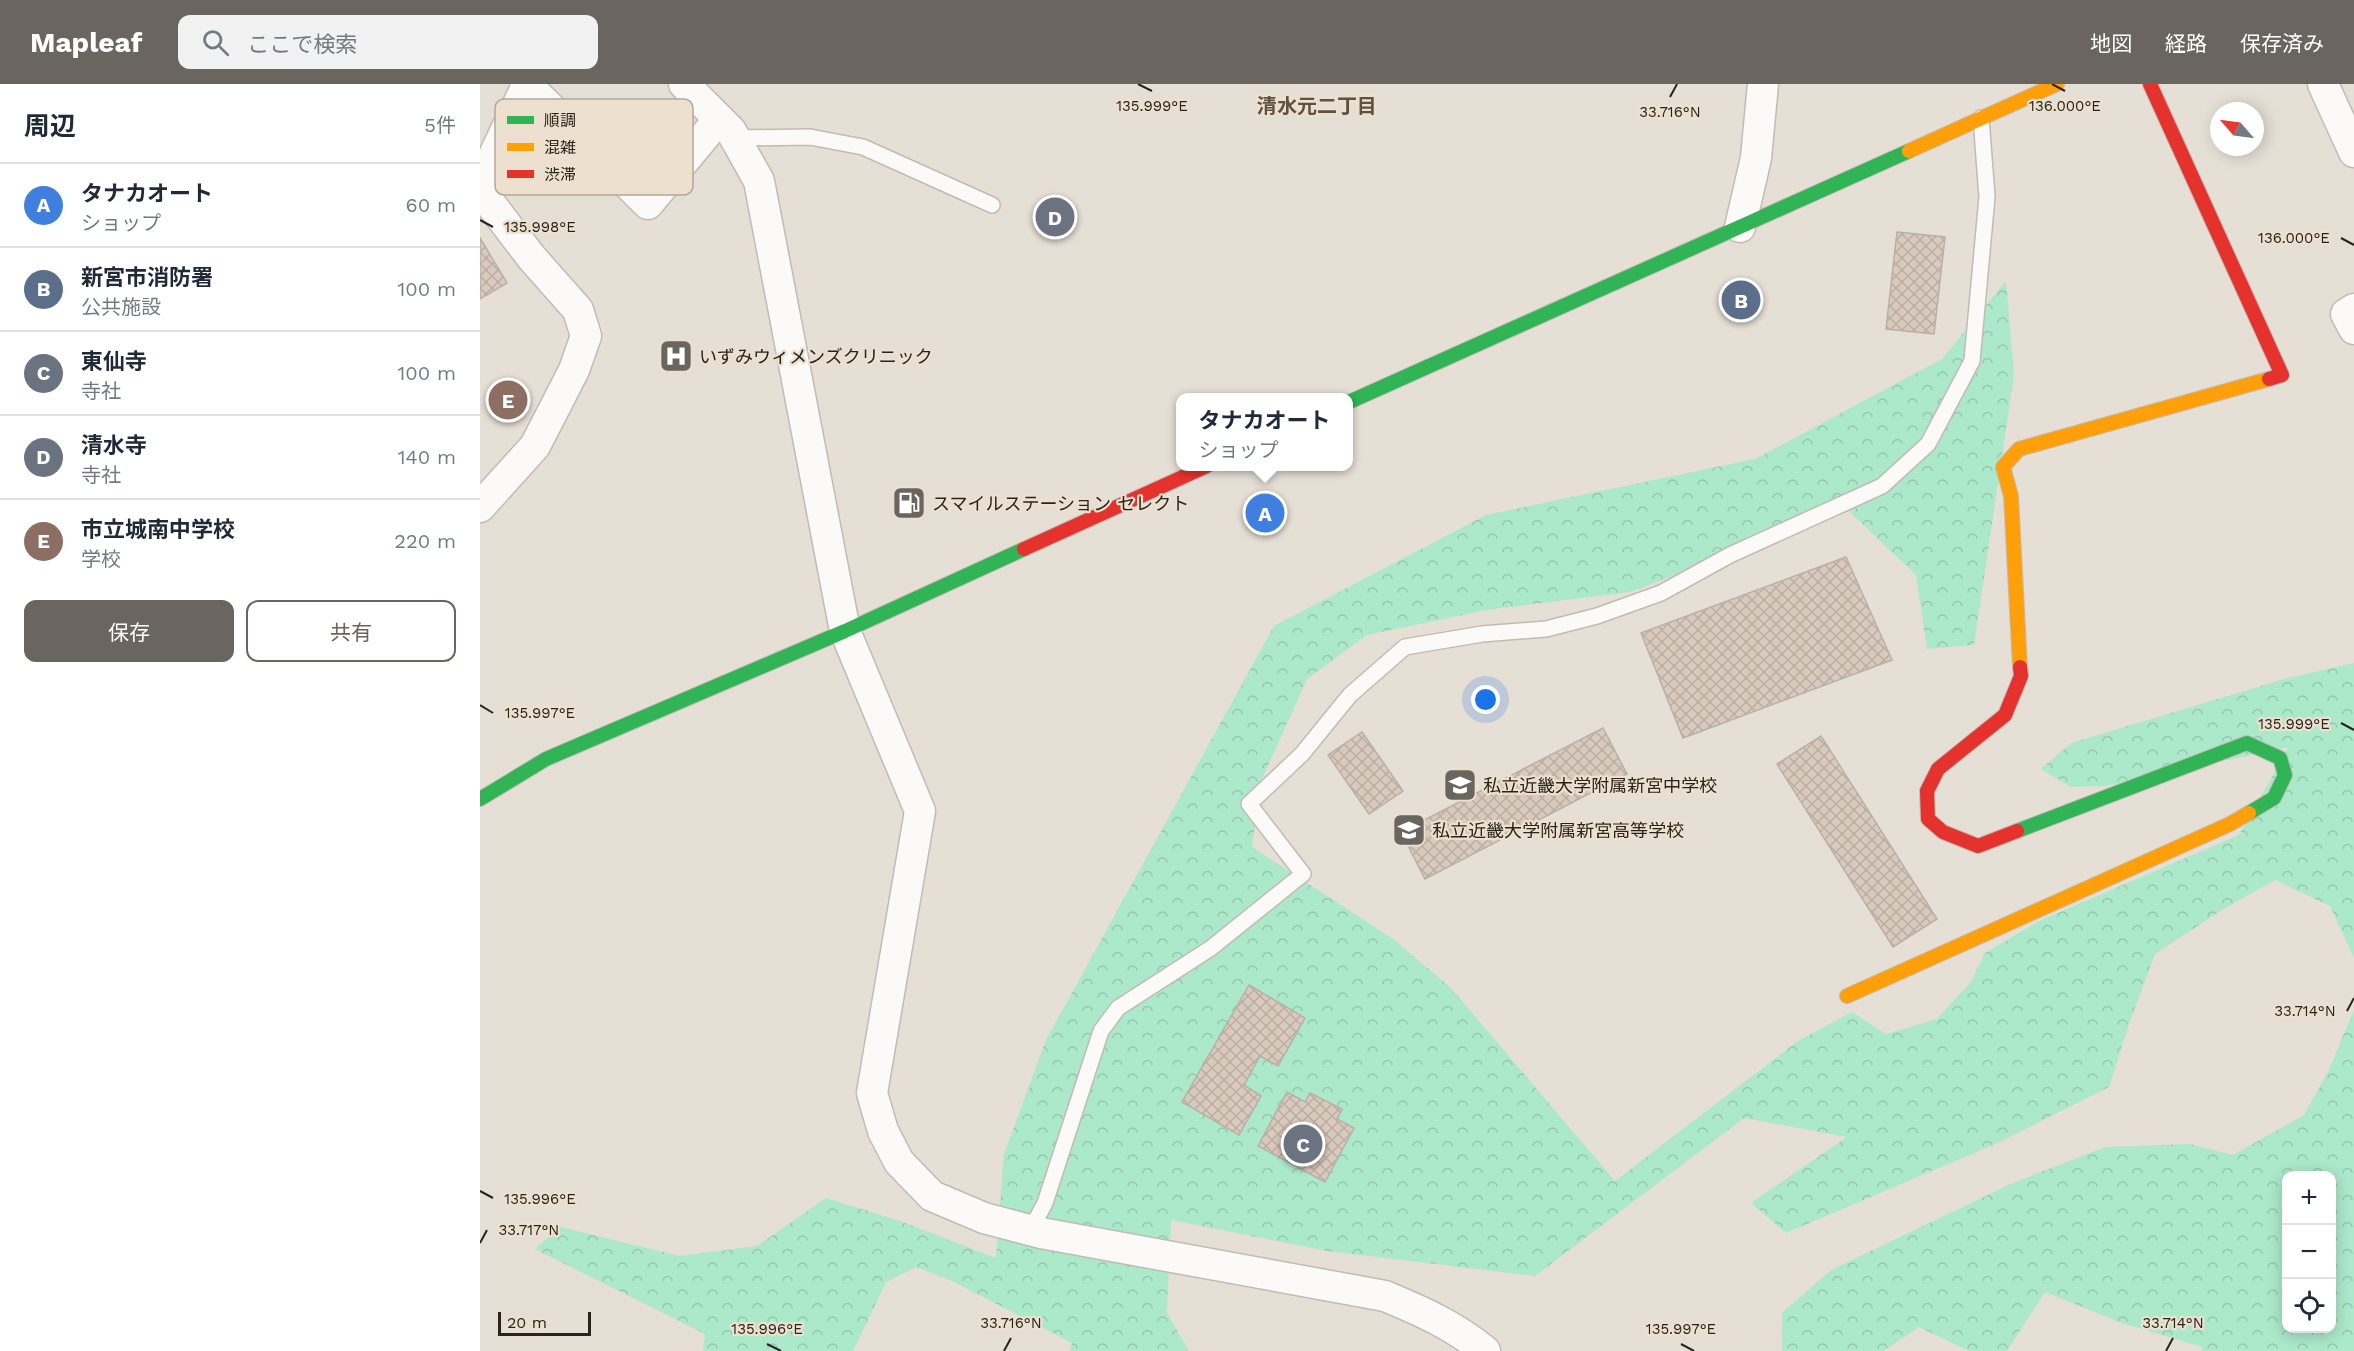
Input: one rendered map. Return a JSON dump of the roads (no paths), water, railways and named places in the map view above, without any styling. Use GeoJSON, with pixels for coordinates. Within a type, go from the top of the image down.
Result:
{"type":"FeatureCollection","features":[{"type":"Feature","properties":{"kind":"street"},"geometry":{"type":"LineString","coordinates":[[684,84],[727,128],[759,180],[845,630],[920,811],[872,1093],[883,1131],[899,1162],[932,1196],[984,1218],[1030,1231],[1385,1296],[1432,1316],[1470,1338],[1485,1351]]}},
{"type":"Feature","properties":{"kind":"street"},"geometry":{"type":"LineString","coordinates":[[1740,227],[1756,158],[1763,84]]}},
{"type":"Feature","properties":{"kind":"street"},"geometry":{"type":"LineString","coordinates":[[1353,400],[2057,84]]}},
{"type":"Feature","properties":{"kind":"street"},"geometry":{"type":"LineString","coordinates":[[1847,996],[2230,824],[2274,798],[2285,775],[2280,758],[2247,743],[1978,846],[1943,832],[1928,819],[1927,790],[1938,769],[2005,715],[2021,676],[2011,496],[2003,467],[2019,449],[2282,375],[2150,84]]}},
{"type":"Feature","properties":{"kind":"street"},"geometry":{"type":"LineString","coordinates":[[2323,84],[2354,151]]}},
{"type":"Feature","properties":{"kind":"street"},"geometry":{"type":"LineString","coordinates":[[520,99],[527,85],[541,99]]}},
{"type":"Feature","properties":{"kind":"street"},"geometry":{"type":"LineString","coordinates":[[693,161],[727,128]]}},
{"type":"Feature","properties":{"kind":"street"},"geometry":{"type":"LineString","coordinates":[[484,168],[495,147]]}},
{"type":"Feature","properties":{"kind":"street"},"geometry":{"type":"LineString","coordinates":[[480,190],[532,258],[578,310],[586,336],[574,370],[535,446],[480,507]]}},
{"type":"Feature","properties":{"kind":"street"},"geometry":{"type":"LineString","coordinates":[[639,195],[648,204],[657,195]]}},
{"type":"Feature","properties":{"kind":"street"},"geometry":{"type":"LineString","coordinates":[[2354,309],[2346,314],[2354,328]]}},
{"type":"Feature","properties":{"kind":"street"},"geometry":{"type":"LineString","coordinates":[[480,799],[546,759],[845,630],[1196,471]]}},
{"type":"Feature","properties":{"kind":"lane"},"geometry":{"type":"LineString","coordinates":[[1030,1231],[1045,1203],[1101,1031],[1118,1008],[1211,948],[1304,874],[1249,804],[1302,754],[1350,695],[1405,647],[1482,634],[1546,629],[1597,616],[1661,593],[1730,555],[1882,486],[1928,444],[1972,362],[1987,197],[1981,118]]}},
{"type":"Feature","properties":{"kind":"lane"},"geometry":{"type":"LineString","coordinates":[[727,128],[810,137],[863,147],[992,205]]}},
{"type":"Feature","properties":{"kind":"place","name":"清水寺"},"geometry":{"type":"Point","coordinates":[1055,217]}},
{"type":"Feature","properties":{"kind":"place","name":"新宮市消防署"},"geometry":{"type":"Point","coordinates":[1741,300]}},
{"type":"Feature","properties":{"kind":"place","name":"いずみウィメンズクリニック"},"geometry":{"type":"Point","coordinates":[676,356]}},
{"type":"Feature","properties":{"kind":"place","name":"市立城南中学校"},"geometry":{"type":"Point","coordinates":[508,400]}},
{"type":"Feature","properties":{"kind":"place","name":"スマイルステーション セレクト"},"geometry":{"type":"Point","coordinates":[909,503]}},
{"type":"Feature","properties":{"kind":"place","name":"タナカオート"},"geometry":{"type":"Point","coordinates":[1265,513]}},
{"type":"Feature","properties":{"kind":"place","name":"私立近畿大学附属新宮中学校"},"geometry":{"type":"Point","coordinates":[1460,785]}},
{"type":"Feature","properties":{"kind":"place","name":"私立近畿大学附属新宮高等学校"},"geometry":{"type":"Point","coordinates":[1409,830]}},
{"type":"Feature","properties":{"kind":"place","name":"東仙寺"},"geometry":{"type":"Point","coordinates":[1303,1144]}},
{"type":"Feature","properties":{"kind":"district","name":"清水元二丁目"},"geometry":{"type":"Point","coordinates":[1317,106]}}]}
